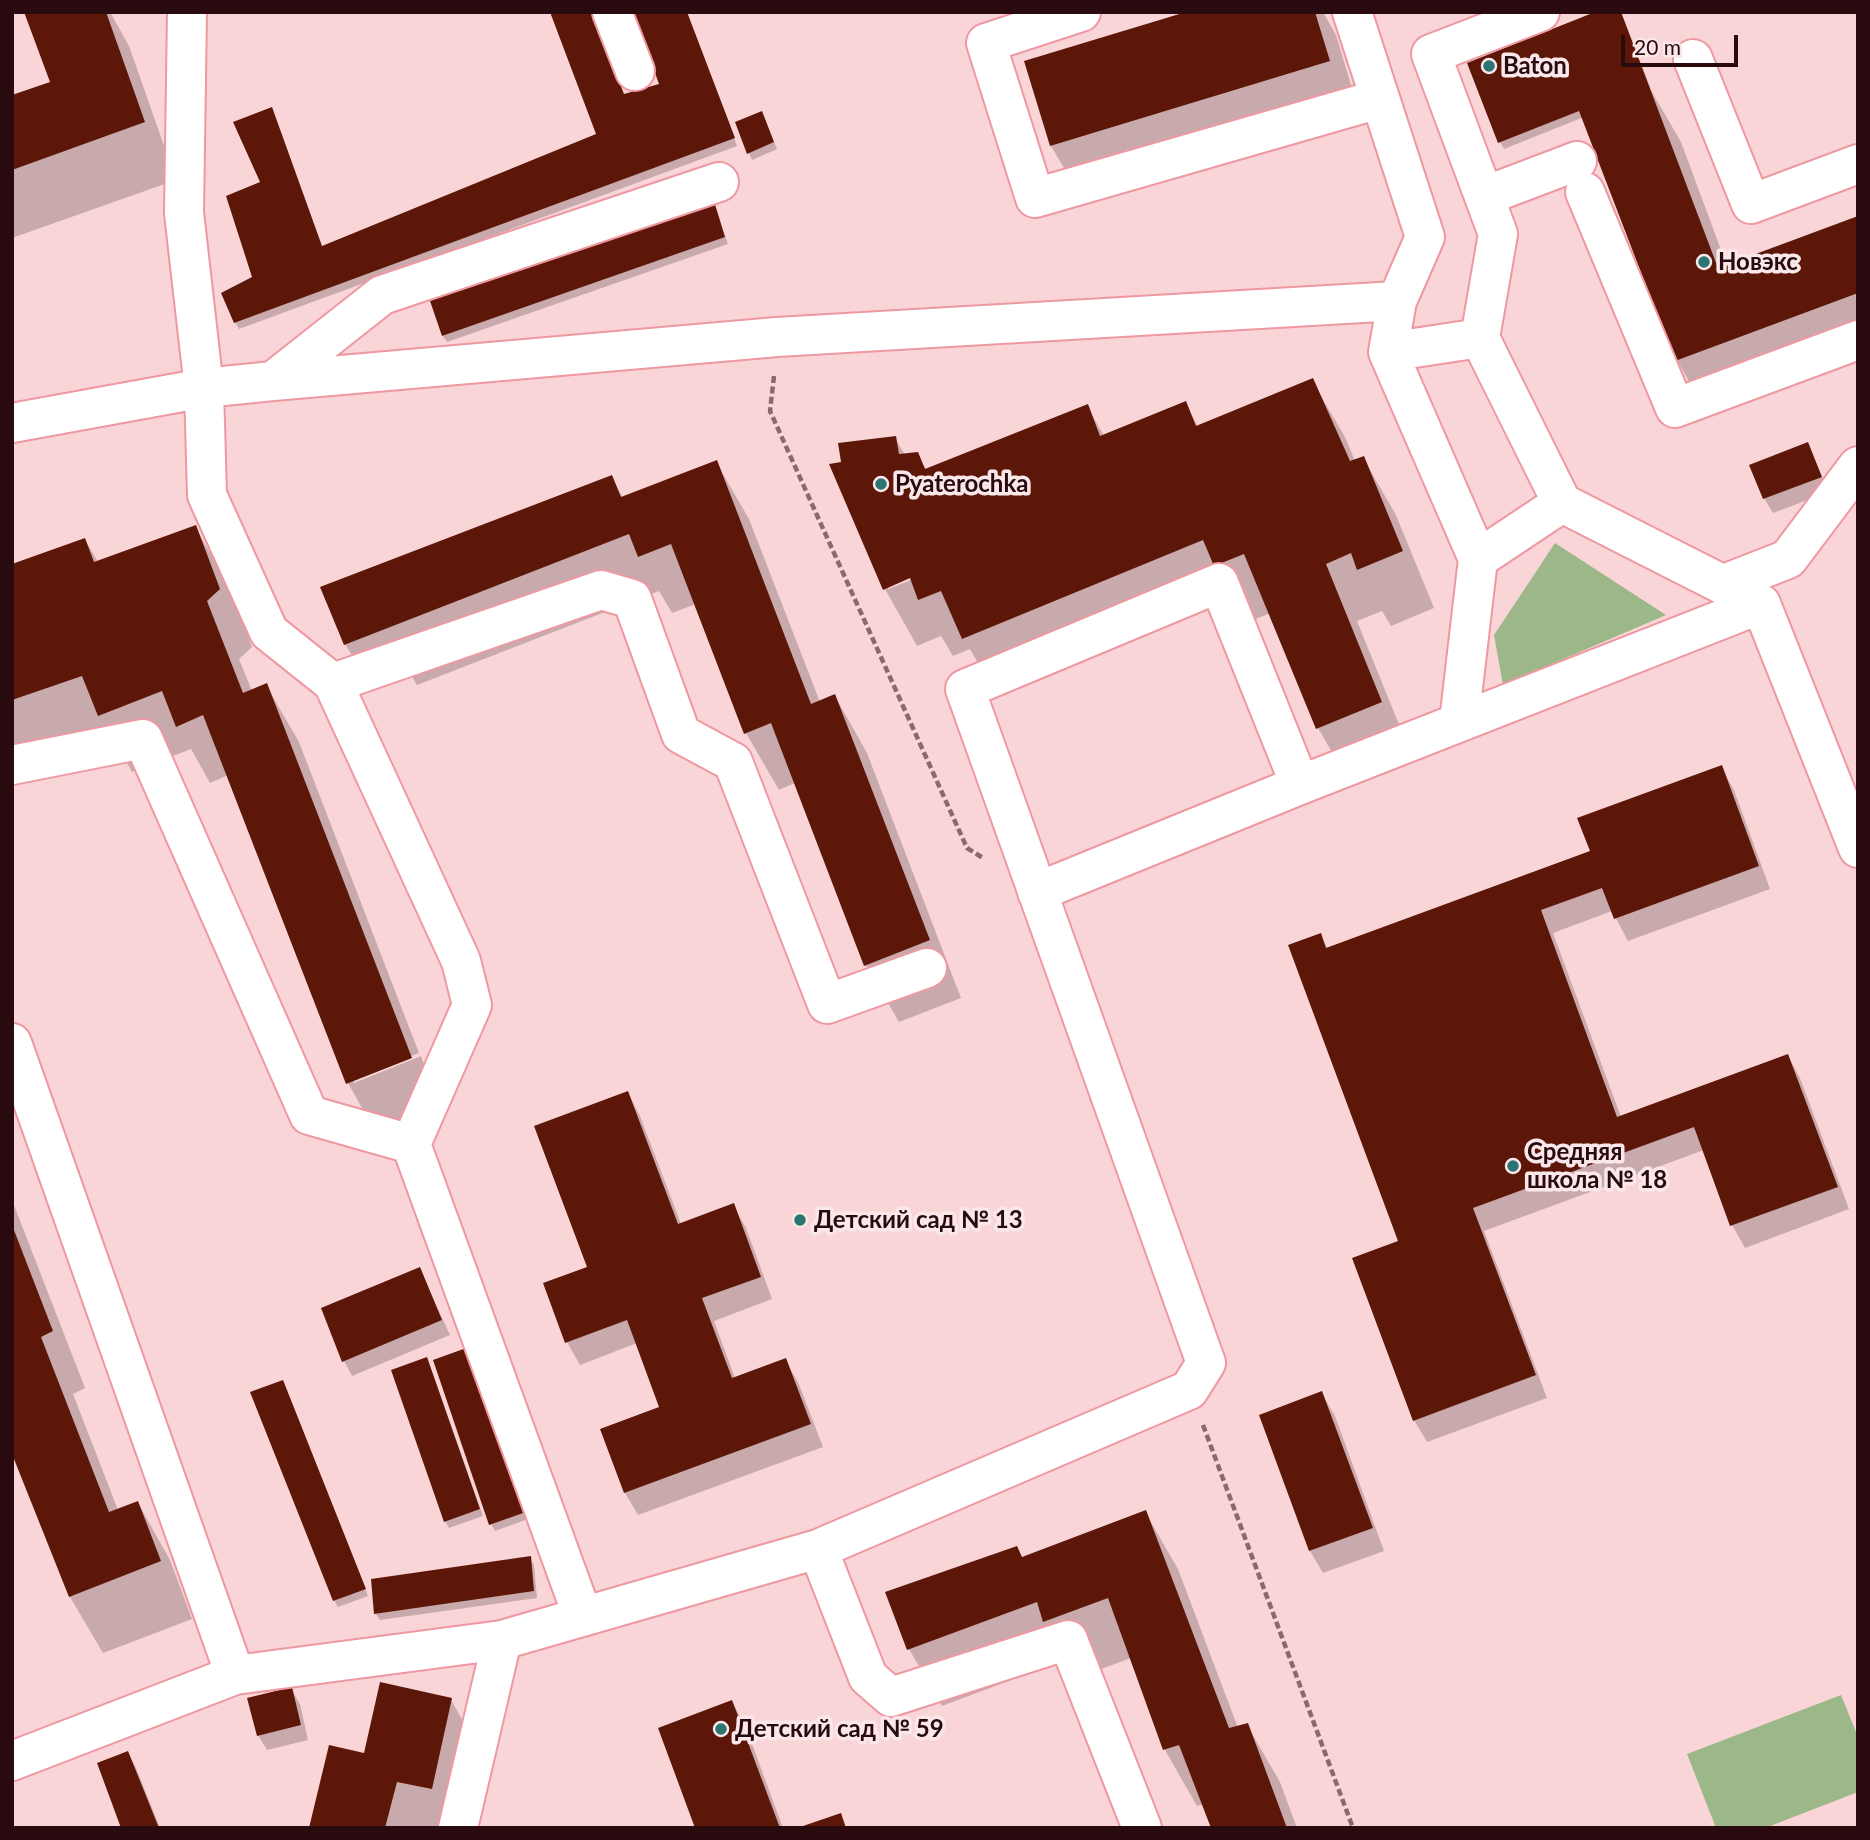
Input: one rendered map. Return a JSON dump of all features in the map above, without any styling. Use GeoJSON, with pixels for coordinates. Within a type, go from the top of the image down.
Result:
{"type":"FeatureCollection","features":[{"type":"Feature","properties":{"kind":"lane"},"geometry":{"type":"LineString","coordinates":[[187,12],[184,213],[204,387],[207,495],[268,632],[333,682],[461,961],[472,1005],[411,1144],[583,1616]]}},
{"type":"Feature","properties":{"kind":"lane"},"geometry":{"type":"LineString","coordinates":[[612,12],[635,71]]}},
{"type":"Feature","properties":{"kind":"lane"},"geometry":{"type":"LineString","coordinates":[[1081,12],[986,43],[1035,198],[1380,99]]}},
{"type":"Feature","properties":{"kind":"lane"},"geometry":{"type":"LineString","coordinates":[[1352,12],[1425,237],[1397,301],[1388,352],[1478,559],[1459,722]]}},
{"type":"Feature","properties":{"kind":"lane"},"geometry":{"type":"LineString","coordinates":[[1541,12],[1431,54],[1498,234],[1480,338],[1562,503],[1761,604],[1858,848]]}},
{"type":"Feature","properties":{"kind":"lane"},"geometry":{"type":"LineString","coordinates":[[1693,59],[1751,204],[1858,164]]}},
{"type":"Feature","properties":{"kind":"lane"},"geometry":{"type":"LineString","coordinates":[[1485,196],[1581,177],[1675,408],[1858,340]]}},
{"type":"Feature","properties":{"kind":"lane"},"geometry":{"type":"LineString","coordinates":[[273,381],[382,295],[719,182]]}},
{"type":"Feature","properties":{"kind":"lane"},"geometry":{"type":"LineString","coordinates":[[12,423],[204,387],[777,337],[1397,301]]}},
{"type":"Feature","properties":{"kind":"lane"},"geometry":{"type":"LineString","coordinates":[[1388,352],[1480,338]]}},
{"type":"Feature","properties":{"kind":"lane"},"geometry":{"type":"LineString","coordinates":[[1724,584],[1787,559],[1858,466]]}},
{"type":"Feature","properties":{"kind":"lane"},"geometry":{"type":"LineString","coordinates":[[1478,559],[1562,503]]}},
{"type":"Feature","properties":{"kind":"lane"},"geometry":{"type":"LineString","coordinates":[[12,1760],[235,1675],[502,1640],[818,1549],[1189,1390],[1206,1363],[965,688],[1219,583],[1300,785]]}},
{"type":"Feature","properties":{"kind":"lane"},"geometry":{"type":"LineString","coordinates":[[333,682],[601,590],[632,599],[681,734],[733,762],[827,1004],[927,968]]}},
{"type":"Feature","properties":{"kind":"lane"},"geometry":{"type":"LineString","coordinates":[[1037,892],[1300,785],[1761,604]]}},
{"type":"Feature","properties":{"kind":"lane"},"geometry":{"type":"LineString","coordinates":[[12,765],[143,739],[309,1115],[411,1144]]}},
{"type":"Feature","properties":{"kind":"lane"},"geometry":{"type":"LineString","coordinates":[[12,1043],[235,1675]]}},
{"type":"Feature","properties":{"kind":"lane"},"geometry":{"type":"LineString","coordinates":[[818,1549],[867,1677],[891,1697],[1068,1640],[1142,1828]]}},
{"type":"Feature","properties":{"kind":"lane"},"geometry":{"type":"LineString","coordinates":[[458,1828],[502,1640]]}},
{"type":"Feature","properties":{"kind":"path"},"geometry":{"type":"LineString","coordinates":[[777,337],[770,411],[967,848],[1037,892]]}},
{"type":"Feature","properties":{"kind":"path"},"geometry":{"type":"LineString","coordinates":[[1189,1390],[1353,1828]]}},
{"type":"Feature","properties":{"kind":"green space"},"geometry":{"type":"Polygon","coordinates":[[[1555,543],[1666,615],[1503,685],[1494,635],[1555,543]]]}},
{"type":"Feature","properties":{"kind":"green space"},"geometry":{"type":"Polygon","coordinates":[[[1841,1695],[1858,1737],[1858,1792],[1765,1828],[1716,1828],[1687,1754],[1841,1695]]]}},
{"type":"Feature","properties":{"kind":"building"},"geometry":{"type":"Polygon","coordinates":[[[24,12],[106,12],[145,122],[12,170],[12,95],[50,82],[24,12]]]}},
{"type":"Feature","properties":{"kind":"building"},"geometry":{"type":"Polygon","coordinates":[[[550,12],[592,12],[624,94],[659,84],[633,12],[687,12],[735,138],[234,323],[221,293],[252,277],[226,196],[260,182],[233,122],[272,107],[322,246],[596,134],[550,12]]]}},
{"type":"Feature","properties":{"kind":"building"},"geometry":{"type":"Polygon","coordinates":[[[1186,12],[1315,12],[1330,61],[1050,146],[1024,61],[1186,12]]]}},
{"type":"Feature","properties":{"kind":"building"},"geometry":{"type":"Polygon","coordinates":[[[1595,12],[1621,12],[1718,268],[1858,216],[1858,293],[1675,361],[1579,111],[1498,143],[1467,63],[1595,12]]]}},
{"type":"Feature","properties":{"kind":"building"},"geometry":{"type":"Polygon","coordinates":[[[762,111],[774,142],[747,154],[735,122],[762,111]]]}},
{"type":"Feature","properties":{"kind":"building"},"geometry":{"type":"Polygon","coordinates":[[[714,201],[725,237],[442,336],[430,301],[714,201]]]}},
{"type":"Feature","properties":{"kind":"building"},"geometry":{"type":"Polygon","coordinates":[[[1313,378],[1350,461],[1364,456],[1403,551],[1357,570],[1351,553],[1326,564],[1382,702],[1316,729],[1244,554],[1214,566],[1203,540],[962,639],[941,591],[918,600],[910,578],[883,590],[829,464],[841,462],[838,443],[896,436],[899,454],[918,452],[925,469],[1088,404],[1100,436],[1186,401],[1196,426],[1313,378]]]}},
{"type":"Feature","properties":{"kind":"building"},"geometry":{"type":"Polygon","coordinates":[[[1808,442],[1822,477],[1763,499],[1749,465],[1808,442]]]}},
{"type":"Feature","properties":{"kind":"building"},"geometry":{"type":"Polygon","coordinates":[[[717,460],[811,704],[835,694],[930,940],[864,966],[771,723],[744,734],[671,544],[638,557],[629,534],[344,645],[320,587],[612,475],[621,497],[717,460]]]}},
{"type":"Feature","properties":{"kind":"building"},"geometry":{"type":"Polygon","coordinates":[[[196,525],[220,589],[207,601],[243,693],[267,683],[412,1058],[346,1084],[203,715],[176,727],[162,691],[98,716],[82,676],[12,700],[12,564],[85,538],[94,562],[196,525]]]}},
{"type":"Feature","properties":{"kind":"building"},"geometry":{"type":"Polygon","coordinates":[[[1722,765],[1759,866],[1614,919],[1602,888],[1541,910],[1617,1117],[1788,1054],[1838,1187],[1730,1226],[1694,1127],[1473,1208],[1536,1375],[1413,1421],[1352,1258],[1398,1241],[1288,945],[1321,933],[1326,948],[1590,851],[1577,818],[1722,765]]]}},
{"type":"Feature","properties":{"kind":"building"},"geometry":{"type":"Polygon","coordinates":[[[628,1091],[678,1224],[734,1203],[761,1277],[702,1298],[732,1378],[786,1358],[811,1424],[624,1493],[600,1429],[659,1407],[627,1320],[565,1343],[543,1283],[587,1267],[534,1126],[628,1091]]]}},
{"type":"Feature","properties":{"kind":"building"},"geometry":{"type":"Polygon","coordinates":[[[12,1225],[53,1331],[41,1337],[109,1512],[138,1501],[161,1561],[69,1597],[12,1454],[12,1225]]]}},
{"type":"Feature","properties":{"kind":"building"},"geometry":{"type":"Polygon","coordinates":[[[420,1267],[442,1320],[342,1362],[321,1308],[420,1267]]]}},
{"type":"Feature","properties":{"kind":"building"},"geometry":{"type":"Polygon","coordinates":[[[469,1347],[526,1512],[489,1525],[433,1360],[469,1347]]]}},
{"type":"Feature","properties":{"kind":"building"},"geometry":{"type":"Polygon","coordinates":[[[427,1357],[480,1509],[444,1522],[391,1370],[427,1357]]]}},
{"type":"Feature","properties":{"kind":"building"},"geometry":{"type":"Polygon","coordinates":[[[283,1380],[366,1589],[333,1601],[250,1392],[283,1380]]]}},
{"type":"Feature","properties":{"kind":"building"},"geometry":{"type":"Polygon","coordinates":[[[1322,1391],[1373,1528],[1309,1551],[1259,1415],[1322,1391]]]}},
{"type":"Feature","properties":{"kind":"building"},"geometry":{"type":"Polygon","coordinates":[[[1146,1510],[1229,1728],[1248,1723],[1287,1828],[1211,1828],[1179,1745],[1163,1750],[1108,1598],[1043,1622],[1037,1602],[907,1650],[885,1592],[1017,1546],[1022,1557],[1146,1510]]]}},
{"type":"Feature","properties":{"kind":"building"},"geometry":{"type":"Polygon","coordinates":[[[531,1556],[534,1591],[374,1614],[371,1579],[531,1556]]]}},
{"type":"Feature","properties":{"kind":"building"},"geometry":{"type":"Polygon","coordinates":[[[380,1682],[452,1698],[432,1789],[397,1782],[385,1828],[309,1828],[329,1745],[364,1753],[380,1682]]]}},
{"type":"Feature","properties":{"kind":"building"},"geometry":{"type":"Polygon","coordinates":[[[292,1687],[301,1725],[257,1736],[247,1698],[292,1687]]]}},
{"type":"Feature","properties":{"kind":"building"},"geometry":{"type":"Polygon","coordinates":[[[732,1700],[780,1828],[695,1828],[658,1728],[732,1700]]]}},
{"type":"Feature","properties":{"kind":"building"},"geometry":{"type":"Polygon","coordinates":[[[128,1751],[159,1828],[121,1828],[97,1763],[128,1751]]]}},
{"type":"Feature","properties":{"kind":"building"},"geometry":{"type":"Polygon","coordinates":[[[841,1813],[846,1828],[800,1828],[800,1827],[841,1813]]]}},
{"type":"Feature","properties":{"kind":"place","name":"Baton"},"geometry":{"type":"Point","coordinates":[1489,66]}},
{"type":"Feature","properties":{"kind":"place","name":"Новэкс"},"geometry":{"type":"Point","coordinates":[1704,262]}},
{"type":"Feature","properties":{"kind":"place","name":"Pyaterochka"},"geometry":{"type":"Point","coordinates":[881,484]}},
{"type":"Feature","properties":{"kind":"place","name":"Средняя школа № 18"},"geometry":{"type":"Point","coordinates":[1513,1166]}},
{"type":"Feature","properties":{"kind":"place","name":"Детский сад № 13"},"geometry":{"type":"Point","coordinates":[800,1220]}},
{"type":"Feature","properties":{"kind":"place","name":"Детский сад № 59"},"geometry":{"type":"Point","coordinates":[721,1729]}}]}
